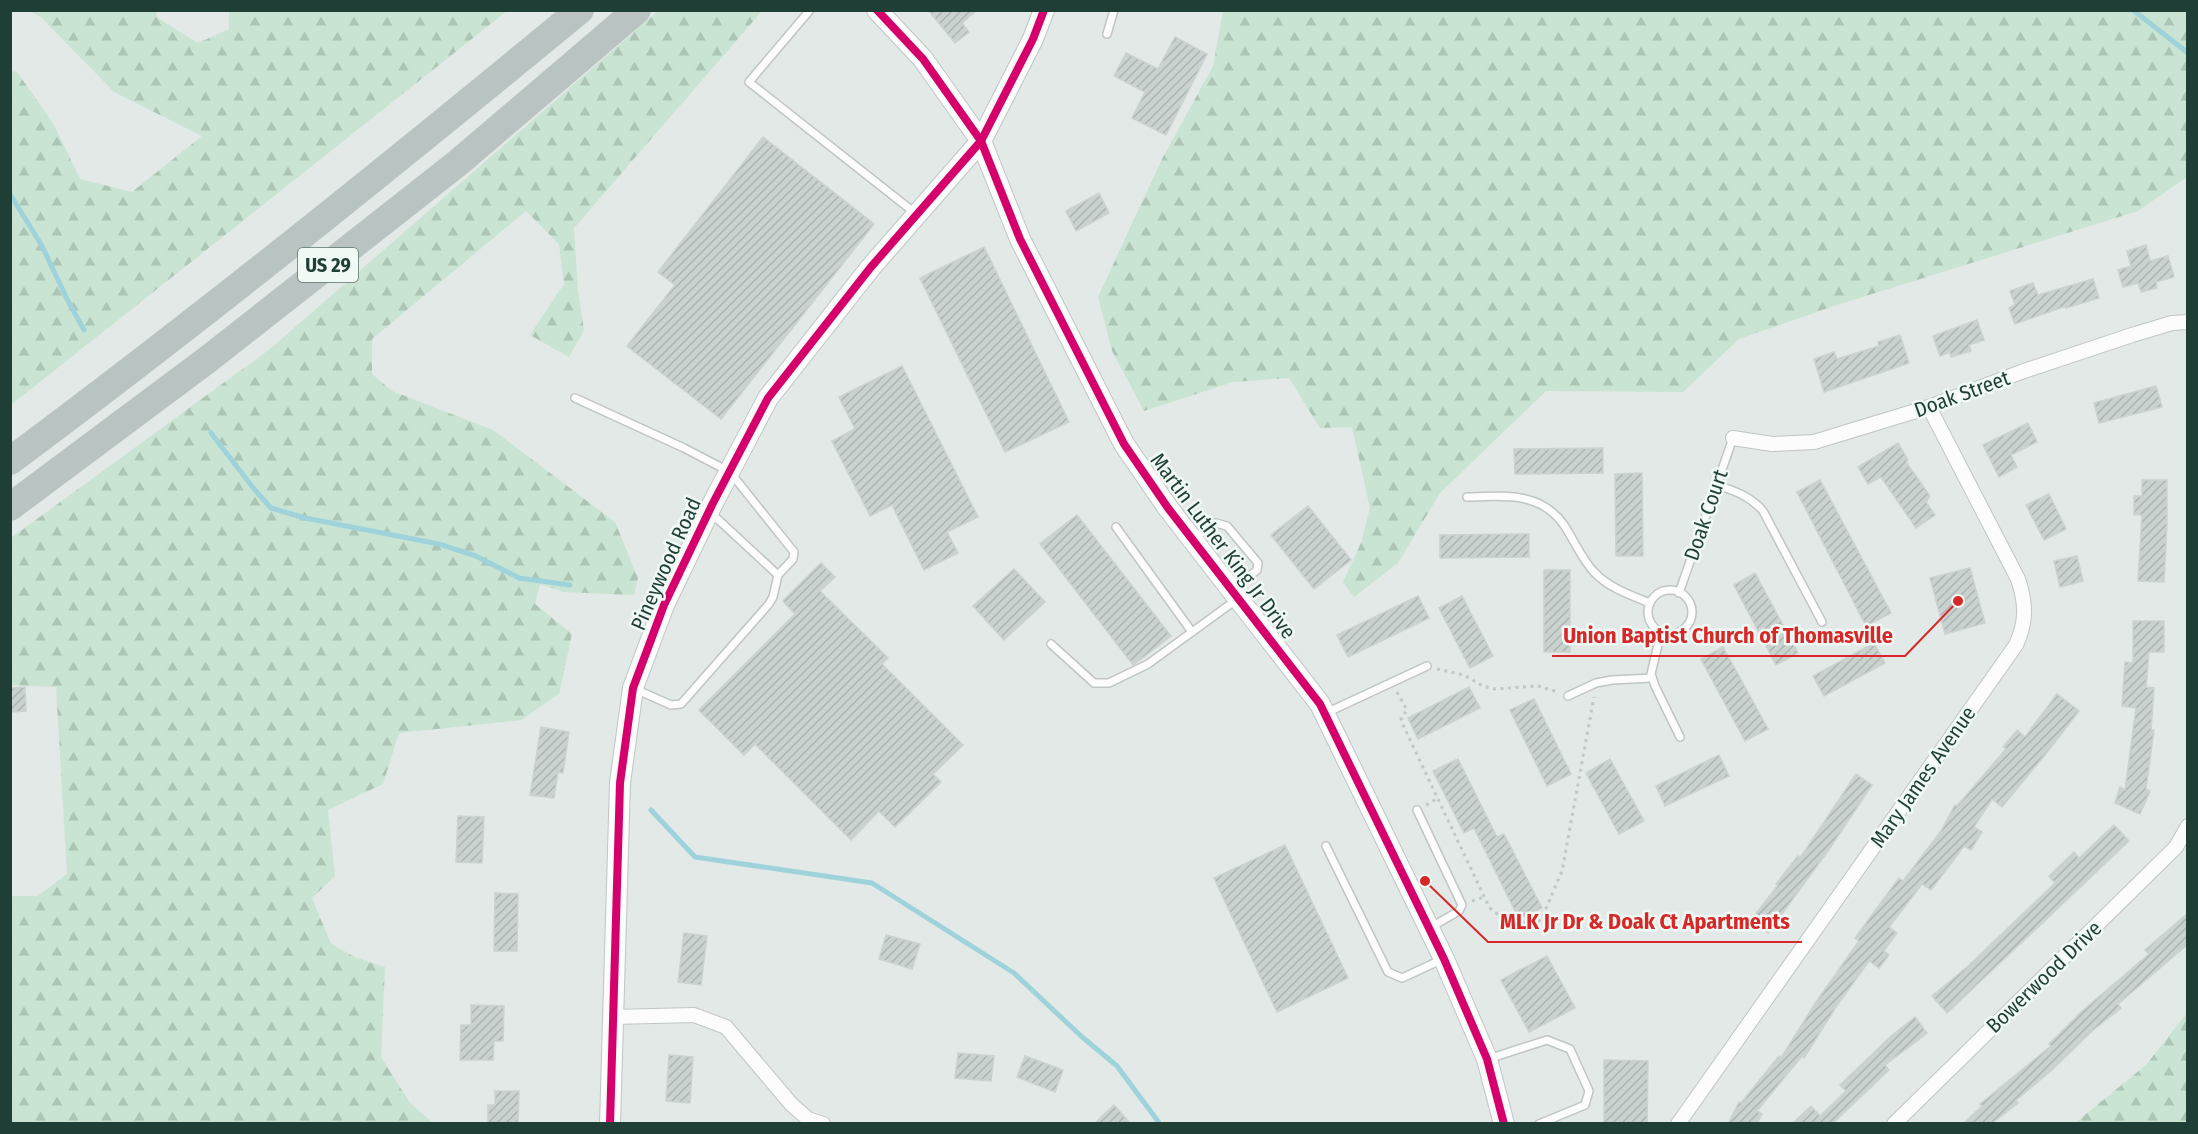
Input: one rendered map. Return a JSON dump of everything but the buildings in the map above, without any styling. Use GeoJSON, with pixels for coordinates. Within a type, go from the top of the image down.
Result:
{"type":"FeatureCollection","features":[{"type":"Feature","properties":{"kind":"highway","name":"US 29"},"geometry":{"type":"LineString","coordinates":[[10,461],[123,377],[328,215],[580,10]]}},
{"type":"Feature","properties":{"kind":"highway","name":"US 29"},"geometry":{"type":"LineString","coordinates":[[10,507],[207,360],[459,162],[637,10]]}},
{"type":"Feature","properties":{"kind":"street","name":"Martin Luther King Jr Drive"},"geometry":{"type":"LineString","coordinates":[[877,10],[923,59],[981,141],[1020,239],[1124,444],[1168,508],[1320,705],[1444,959],[1487,1059],[1504,1124]]}},
{"type":"Feature","properties":{"kind":"street","name":"Pineywood Road"},"geometry":{"type":"LineString","coordinates":[[610,1124],[620,783],[633,688],[664,605],[768,398],[871,267],[981,141],[1033,39],[1044,10]]}},
{"type":"Feature","properties":{"kind":"street","name":"Doak Street"},"geometry":{"type":"LineString","coordinates":[[1733,438],[1772,444],[1814,442],[1929,406],[2132,335],[2172,323],[2187,322]]}},
{"type":"Feature","properties":{"kind":"street","name":"Mary James Avenue"},"geometry":{"type":"LineString","coordinates":[[1678,1124],[2016,645],[2022,632],[2026,614],[2024,597],[2018,579],[1929,406]]}},
{"type":"Feature","properties":{"kind":"street","name":"Bowerwood Drive"},"geometry":{"type":"LineString","coordinates":[[1894,1124],[2176,847],[2187,826]]}},
{"type":"Feature","properties":{"kind":"street"},"geometry":{"type":"LineString","coordinates":[[613,1017],[694,1015],[726,1027],[791,1104],[808,1119],[823,1124]]}},
{"type":"Feature","properties":{"kind":"lane"},"geometry":{"type":"LineString","coordinates":[[810,10],[749,82],[917,214]]}},
{"type":"Feature","properties":{"kind":"lane"},"geometry":{"type":"LineString","coordinates":[[1107,34],[1114,10]]}},
{"type":"Feature","properties":{"kind":"lane"},"geometry":{"type":"LineString","coordinates":[[575,398],[684,448],[730,472],[794,552],[794,560],[778,575],[769,604],[681,705],[671,705],[633,688]]}},
{"type":"Feature","properties":{"kind":"lane","name":"Doak Court"},"geometry":{"type":"LineString","coordinates":[[1679,593],[1733,438]]}},
{"type":"Feature","properties":{"kind":"lane"},"geometry":{"type":"LineString","coordinates":[[1716,485],[1744,494],[1755,501],[1763,511],[1822,622]]}},
{"type":"Feature","properties":{"kind":"lane"},"geometry":{"type":"LineString","coordinates":[[1467,497],[1516,496],[1550,509],[1563,524],[1586,564],[1595,574],[1612,587],[1650,603]]}},
{"type":"Feature","properties":{"kind":"lane"},"geometry":{"type":"LineString","coordinates":[[709,512],[778,575]]}},
{"type":"Feature","properties":{"kind":"lane"},"geometry":{"type":"LineString","coordinates":[[1051,644],[1094,683],[1110,683],[1148,664],[1192,632],[1236,594],[1257,570],[1258,563],[1227,526],[1216,523],[1192,539]]}},
{"type":"Feature","properties":{"kind":"lane"},"geometry":{"type":"LineString","coordinates":[[1116,527],[1192,632]]}},
{"type":"Feature","properties":{"kind":"lane"},"geometry":{"type":"LineString","coordinates":[[1673,591],[1679,593],[1685,597],[1691,610],[1687,625],[1675,633],[1661,632],[1651,623],[1648,616],[1650,603],[1659,593],[1673,591]]}},
{"type":"Feature","properties":{"kind":"lane"},"geometry":{"type":"LineString","coordinates":[[1661,632],[1651,674],[1680,737]]}},
{"type":"Feature","properties":{"kind":"lane"},"geometry":{"type":"LineString","coordinates":[[1325,714],[1427,666]]}},
{"type":"Feature","properties":{"kind":"lane"},"geometry":{"type":"LineString","coordinates":[[1568,696],[1596,683],[1653,678]]}},
{"type":"Feature","properties":{"kind":"lane"},"geometry":{"type":"LineString","coordinates":[[1417,810],[1462,905],[1459,911],[1429,928]]}},
{"type":"Feature","properties":{"kind":"lane"},"geometry":{"type":"LineString","coordinates":[[1326,846],[1388,972],[1402,978],[1444,959]]}},
{"type":"Feature","properties":{"kind":"lane"},"geometry":{"type":"LineString","coordinates":[[1487,1059],[1547,1040],[1570,1049],[1589,1092],[1585,1106],[1539,1124]]}},
{"type":"Feature","properties":{"kind":"path"},"geometry":{"type":"LineString","coordinates":[[1427,666],[1464,675],[1483,686],[1495,689],[1538,686],[1568,696]]}},
{"type":"Feature","properties":{"kind":"path"},"geometry":{"type":"LineString","coordinates":[[1392,682],[1407,710],[1401,718],[1403,725],[1489,907],[1496,914],[1523,923],[1538,922],[1542,918],[1562,871],[1596,683]]}},
{"type":"Feature","properties":{"kind":"green space"},"geometry":{"type":"Polygon","coordinates":[[[29,11],[157,11],[156,17],[198,43],[229,29],[229,11],[507,11],[11,405],[11,71],[17,72],[53,123],[80,179],[132,192],[202,136],[114,92],[41,17],[29,11]]]}},
{"type":"Feature","properties":{"kind":"green space"},"geometry":{"type":"Polygon","coordinates":[[[658,11],[762,11],[574,228],[578,291],[584,330],[569,357],[530,335],[564,284],[559,244],[526,211],[372,339],[372,374],[392,391],[493,430],[615,522],[638,578],[634,595],[564,592],[540,584],[535,604],[572,634],[559,694],[521,720],[399,733],[383,784],[328,810],[335,876],[312,898],[331,944],[357,958],[385,967],[381,1057],[410,1103],[433,1123],[11,1123],[11,896],[38,896],[67,874],[56,687],[11,685],[11,538],[270,349],[658,11]]]}},
{"type":"Feature","properties":{"kind":"green space"},"geometry":{"type":"Polygon","coordinates":[[[1223,11],[2187,11],[2187,177],[2138,211],[1837,305],[1739,339],[1683,392],[1546,391],[1440,493],[1398,563],[1354,597],[1343,582],[1361,543],[1370,508],[1352,427],[1320,428],[1289,378],[1233,382],[1144,411],[1112,351],[1098,297],[1161,161],[1213,66],[1223,11]]]}},
{"type":"Feature","properties":{"kind":"green space"},"geometry":{"type":"Polygon","coordinates":[[[2187,1013],[2187,1123],[2075,1123],[2146,1065],[2187,1013]]]}},
{"type":"Feature","properties":{"kind":"waterway"},"geometry":{"type":"LineString","coordinates":[[2133,10],[2188,53]]}},
{"type":"Feature","properties":{"kind":"waterway"},"geometry":{"type":"LineString","coordinates":[[10,194],[42,246],[84,330]]}},
{"type":"Feature","properties":{"kind":"waterway"},"geometry":{"type":"LineString","coordinates":[[211,433],[271,508],[305,518],[439,544],[476,556],[519,578],[570,585]]}},
{"type":"Feature","properties":{"kind":"waterway"},"geometry":{"type":"LineString","coordinates":[[651,810],[695,857],[872,883],[1014,973],[1081,1036],[1117,1066],[1160,1124]]}},
{"type":"Feature","properties":{"kind":"cycle path"},"geometry":{"type":"LineString","coordinates":[[877,10],[923,59],[981,141],[1020,239],[1124,444],[1168,508],[1320,704],[1444,959],[1487,1059],[1504,1124]]}},
{"type":"Feature","properties":{"kind":"cycle path"},"geometry":{"type":"LineString","coordinates":[[610,1124],[620,783],[633,688],[664,605],[713,503],[768,398],[871,267],[981,141],[1033,39],[1044,10]]}},
{"type":"Feature","properties":{"kind":"place","name":"Union Baptist Church of Thomasville"},"geometry":{"type":"Point","coordinates":[1958,601]}},
{"type":"Feature","properties":{"kind":"place","name":"MLK Jr Dr & Doak Ct Apartments"},"geometry":{"type":"Point","coordinates":[1425,881]}}]}
